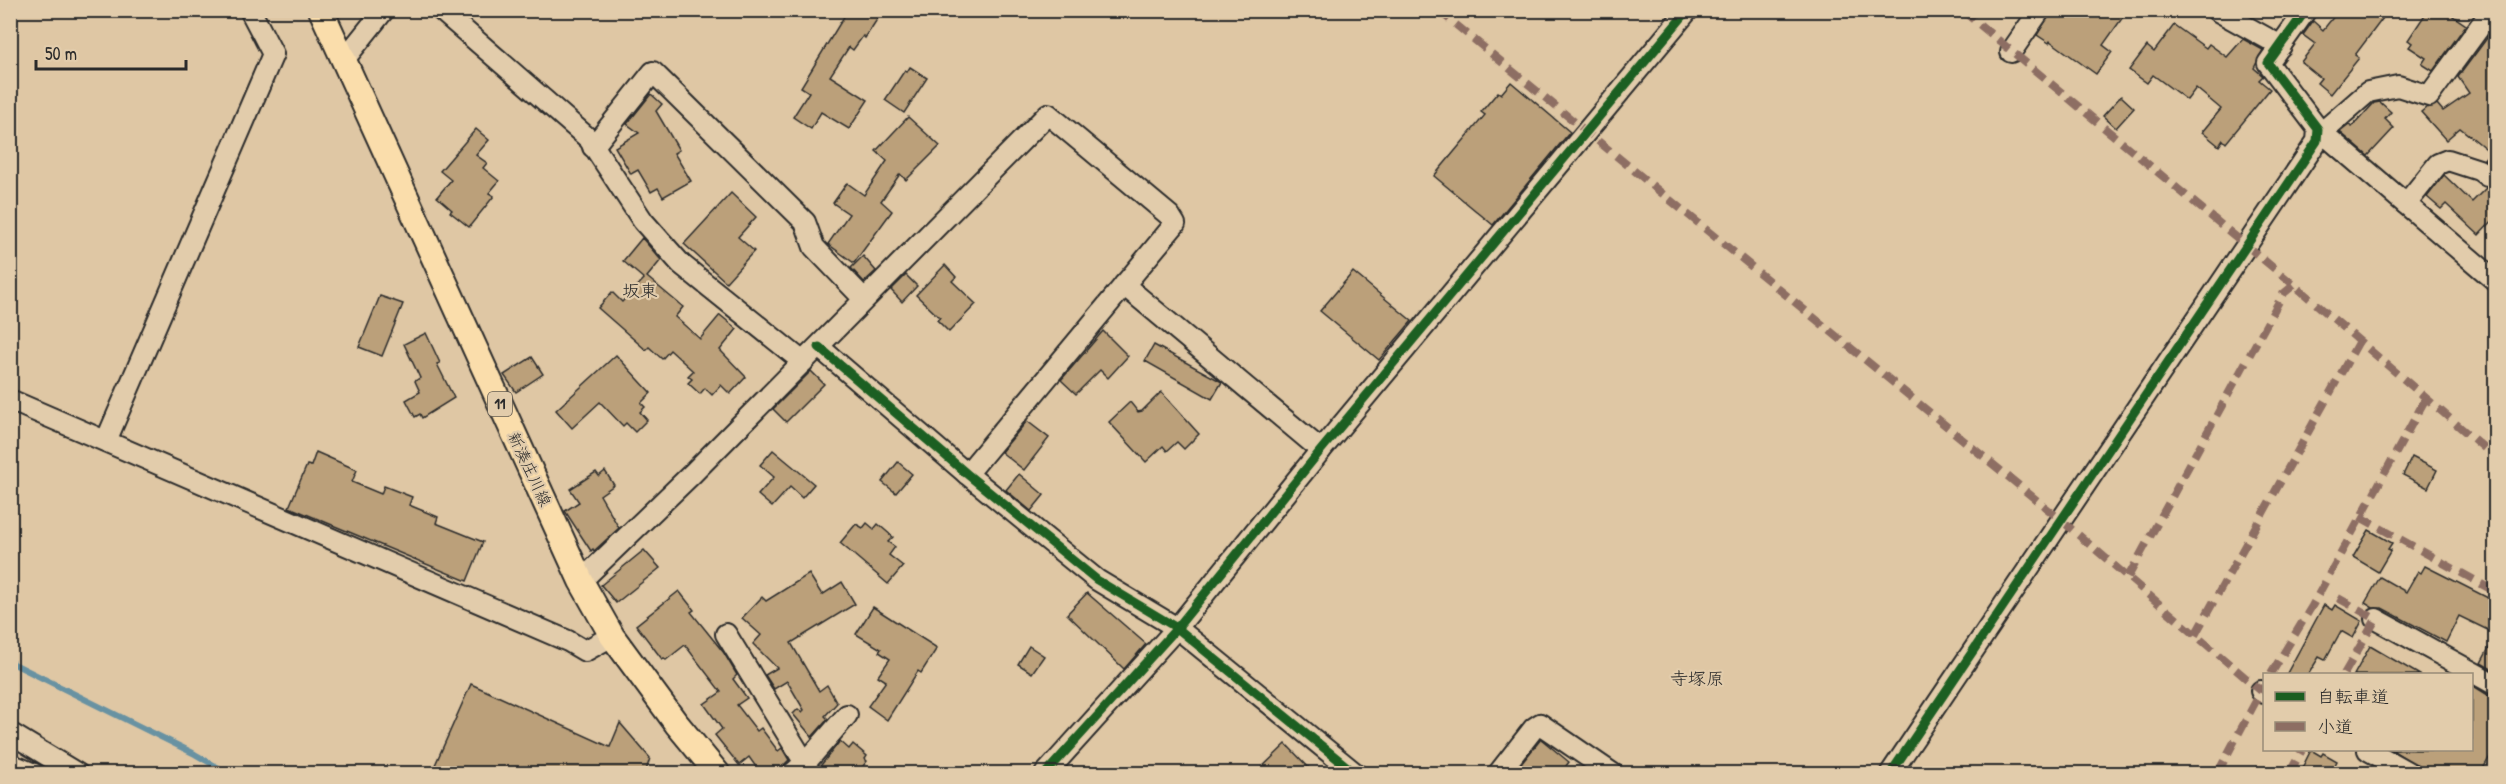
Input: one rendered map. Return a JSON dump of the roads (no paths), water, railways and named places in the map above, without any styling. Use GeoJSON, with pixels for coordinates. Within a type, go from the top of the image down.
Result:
{"type":"FeatureCollection","features":[{"type":"Feature","properties":{"kind":"main road","name":"新湊庄川線"},"geometry":{"type":"LineString","coordinates":[[321,10],[581,581],[612,636],[676,723],[718,774]]}},
{"type":"Feature","properties":{"kind":"street"},"geometry":{"type":"LineString","coordinates":[[106,441],[273,54],[250,10]]}},
{"type":"Feature","properties":{"kind":"street"},"geometry":{"type":"LineString","coordinates":[[343,61],[384,10]]}},
{"type":"Feature","properties":{"kind":"street"},"geometry":{"type":"LineString","coordinates":[[441,10],[589,139],[644,221],[681,264],[803,362]]}},
{"type":"Feature","properties":{"kind":"street"},"geometry":{"type":"LineString","coordinates":[[1045,774],[1177,628],[1688,10]]}},
{"type":"Feature","properties":{"kind":"street"},"geometry":{"type":"LineString","coordinates":[[2012,52],[2040,10]]}},
{"type":"Feature","properties":{"kind":"street"},"geometry":{"type":"LineString","coordinates":[[2216,10],[2281,46]]}},
{"type":"Feature","properties":{"kind":"street"},"geometry":{"type":"LineString","coordinates":[[2306,10],[2268,63],[2320,130],[2496,281]]}},
{"type":"Feature","properties":{"kind":"street"},"geometry":{"type":"LineString","coordinates":[[1890,774],[2317,141],[2320,130],[2368,92],[2398,86],[2428,96],[2492,10]]}},
{"type":"Feature","properties":{"kind":"street"},"geometry":{"type":"LineString","coordinates":[[594,147],[653,72],[805,222],[814,247],[864,299]]}},
{"type":"Feature","properties":{"kind":"street"},"geometry":{"type":"LineString","coordinates":[[581,581],[693,473],[1048,114],[1170,216],[1175,224],[967,474]]}},
{"type":"Feature","properties":{"kind":"street"},"geometry":{"type":"LineString","coordinates":[[2406,204],[2438,164],[2448,160],[2479,170],[2487,176],[2493,176],[2496,172]]}},
{"type":"Feature","properties":{"kind":"street"},"geometry":{"type":"LineString","coordinates":[[1124,285],[1322,450]]}},
{"type":"Feature","properties":{"kind":"street"},"geometry":{"type":"LineString","coordinates":[[819,347],[967,474],[1097,580],[1177,628],[1356,774]]}},
{"type":"Feature","properties":{"kind":"street"},"geometry":{"type":"LineString","coordinates":[[10,400],[568,641],[585,651],[612,636]]}},
{"type":"Feature","properties":{"kind":"street"},"geometry":{"type":"LineString","coordinates":[[2376,620],[2496,685]]}},
{"type":"Feature","properties":{"kind":"street"},"geometry":{"type":"LineString","coordinates":[[726,634],[798,768],[847,715]]}},
{"type":"Feature","properties":{"kind":"street"},"geometry":{"type":"LineString","coordinates":[[1506,770],[1534,728],[1540,724],[1613,774]]}},
{"type":"Feature","properties":{"kind":"street"},"geometry":{"type":"LineString","coordinates":[[10,733],[78,774]]}},
{"type":"Feature","properties":{"kind":"street"},"geometry":{"type":"LineString","coordinates":[[2370,751],[2411,774]]}},
{"type":"Feature","properties":{"kind":"street"},"geometry":{"type":"LineString","coordinates":[[10,764],[34,774]]}},
{"type":"Feature","properties":{"kind":"waterway"},"geometry":{"type":"LineString","coordinates":[[10,662],[193,753],[229,774]]}},
{"type":"Feature","properties":{"kind":"district","name":"坂東"},"geometry":{"type":"Point","coordinates":[640,291]}},
{"type":"Feature","properties":{"kind":"district","name":"寺塚原"},"geometry":{"type":"Point","coordinates":[1697,679]}}]}
